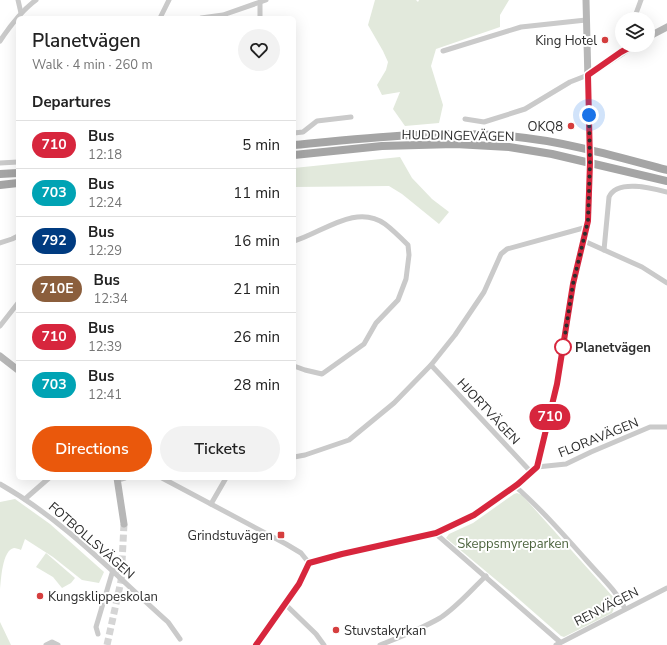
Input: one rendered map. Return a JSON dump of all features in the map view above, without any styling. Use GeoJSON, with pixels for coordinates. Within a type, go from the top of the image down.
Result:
{"type":"FeatureCollection","features":[{"type":"Feature","properties":{"kind":"main road","name":"HUDDINGEVÄGEN"},"geometry":{"type":"LineString","coordinates":[[296,145],[376,137],[453,134],[510,136],[552,142],[590,150],[667,170]]}},
{"type":"Feature","properties":{"kind":"main road","name":"HUDDINGEVÄGEN"},"geometry":{"type":"LineString","coordinates":[[296,155],[382,146],[454,144],[510,147],[552,154],[667,181]]}},
{"type":"Feature","properties":{"kind":"main road"},"geometry":{"type":"LineString","coordinates":[[0,174],[16,173]]}},
{"type":"Feature","properties":{"kind":"main road"},"geometry":{"type":"LineString","coordinates":[[0,185],[16,183]]}},
{"type":"Feature","properties":{"kind":"street"},"geometry":{"type":"LineString","coordinates":[[18,0],[21,13]]}},
{"type":"Feature","properties":{"kind":"street"},"geometry":{"type":"LineString","coordinates":[[19,16],[36,0]]}},
{"type":"Feature","properties":{"kind":"street"},"geometry":{"type":"LineString","coordinates":[[161,16],[169,0]]}},
{"type":"Feature","properties":{"kind":"street"},"geometry":{"type":"LineString","coordinates":[[216,16],[223,15],[266,0]]}},
{"type":"Feature","properties":{"kind":"street"},"geometry":{"type":"LineString","coordinates":[[309,563],[436,533],[474,515],[515,486],[537,467],[557,384],[573,284],[588,221],[590,150],[586,0]]}},
{"type":"Feature","properties":{"kind":"street"},"geometry":{"type":"LineString","coordinates":[[637,12],[641,0]]}},
{"type":"Feature","properties":{"kind":"street"},"geometry":{"type":"LineString","coordinates":[[260,3],[260,16]]}},
{"type":"Feature","properties":{"kind":"street"},"geometry":{"type":"LineString","coordinates":[[443,51],[521,27],[586,20]]}},
{"type":"Feature","properties":{"kind":"street"},"geometry":{"type":"LineString","coordinates":[[0,41],[16,21]]}},
{"type":"Feature","properties":{"kind":"street"},"geometry":{"type":"LineString","coordinates":[[655,33],[667,27]]}},
{"type":"Feature","properties":{"kind":"street"},"geometry":{"type":"LineString","coordinates":[[465,119],[484,122],[525,109],[570,82],[588,75],[618,52]]}},
{"type":"Feature","properties":{"kind":"street"},"geometry":{"type":"LineString","coordinates":[[296,133],[303,132],[317,121],[351,117]]}},
{"type":"Feature","properties":{"kind":"street"},"geometry":{"type":"LineString","coordinates":[[0,163],[16,162]]}},
{"type":"Feature","properties":{"kind":"street"},"geometry":{"type":"LineString","coordinates":[[604,250],[609,197],[611,193],[615,190],[626,187],[651,188],[667,192]]}},
{"type":"Feature","properties":{"kind":"street"},"geometry":{"type":"LineString","coordinates":[[296,240],[331,225],[352,218],[363,217],[384,223],[408,245],[409,255],[406,279],[402,293],[398,300],[376,323],[364,344],[322,374],[296,367]]}},
{"type":"Feature","properties":{"kind":"street"},"geometry":{"type":"LineString","coordinates":[[296,457],[349,440],[394,403],[431,365],[454,335],[484,292],[501,254],[507,249],[587,227]]}},
{"type":"Feature","properties":{"kind":"street"},"geometry":{"type":"LineString","coordinates":[[0,243],[16,237]]}},
{"type":"Feature","properties":{"kind":"street"},"geometry":{"type":"LineString","coordinates":[[584,241],[642,267],[667,283]]}},
{"type":"Feature","properties":{"kind":"street"},"geometry":{"type":"LineString","coordinates":[[0,326],[16,306]]}},
{"type":"Feature","properties":{"kind":"street"},"geometry":{"type":"LineString","coordinates":[[0,356],[16,368]]}},
{"type":"Feature","properties":{"kind":"street","name":"HJORTVÄGEN"},"geometry":{"type":"LineString","coordinates":[[431,365],[531,472]]}},
{"type":"Feature","properties":{"kind":"street","name":"FLORAVÄGEN"},"geometry":{"type":"LineString","coordinates":[[537,467],[566,464],[650,427],[667,427]]}},
{"type":"Feature","properties":{"kind":"street"},"geometry":{"type":"LineString","coordinates":[[25,498],[47,480]]}},
{"type":"Feature","properties":{"kind":"street"},"geometry":{"type":"LineString","coordinates":[[120,480],[124,524]]}},
{"type":"Feature","properties":{"kind":"street"},"geometry":{"type":"LineString","coordinates":[[166,480],[301,553],[309,563]]}},
{"type":"Feature","properties":{"kind":"street"},"geometry":{"type":"LineString","coordinates":[[211,504],[225,480]]}},
{"type":"Feature","properties":{"kind":"street","name":"FOTBOLLSVÄGEN"},"geometry":{"type":"LineString","coordinates":[[0,484],[25,498],[76,537],[168,622],[180,639]]}},
{"type":"Feature","properties":{"kind":"street"},"geometry":{"type":"LineString","coordinates":[[515,486],[535,503],[601,576],[623,603],[625,609]]}},
{"type":"Feature","properties":{"kind":"street"},"geometry":{"type":"LineString","coordinates":[[436,533],[486,576],[558,644]]}},
{"type":"Feature","properties":{"kind":"street"},"geometry":{"type":"LineString","coordinates":[[256,645],[302,580],[309,563]]}},
{"type":"Feature","properties":{"kind":"street"},"geometry":{"type":"LineString","coordinates":[[98,634],[96,627],[113,570]]}},
{"type":"Feature","properties":{"kind":"street"},"geometry":{"type":"LineString","coordinates":[[380,645],[441,617],[486,576]]}},
{"type":"Feature","properties":{"kind":"street","name":"RENVÄGEN"},"geometry":{"type":"LineString","coordinates":[[558,644],[667,588]]}},
{"type":"Feature","properties":{"kind":"street"},"geometry":{"type":"LineString","coordinates":[[285,604],[316,634],[324,645]]}},
{"type":"Feature","properties":{"kind":"street"},"geometry":{"type":"LineString","coordinates":[[46,645],[52,642],[58,645]]}},
{"type":"Feature","properties":{"kind":"green space"},"geometry":{"type":"Polygon","coordinates":[[[375,0],[416,0],[418,2],[419,0],[509,0],[500,15],[500,27],[436,49],[431,66],[443,105],[439,123],[405,126],[393,109],[400,92],[382,95],[377,85],[386,70],[388,62],[368,25],[375,0]]]}},
{"type":"Feature","properties":{"kind":"green space"},"geometry":{"type":"Polygon","coordinates":[[[400,157],[412,178],[432,199],[449,212],[439,224],[402,194],[389,186],[296,187],[296,168],[400,157]]]}},
{"type":"Feature","properties":{"kind":"green space","name":"Skeppsmyreparken"},"geometry":{"type":"Polygon","coordinates":[[[517,493],[522,495],[615,599],[616,604],[612,613],[564,637],[561,636],[446,538],[449,534],[473,523],[517,493]]]}},
{"type":"Feature","properties":{"kind":"green space"},"geometry":{"type":"Polygon","coordinates":[[[15,499],[50,524],[104,572],[99,583],[82,580],[53,557],[25,539],[21,550],[14,548],[7,554],[3,566],[0,590],[0,502],[15,499]]]}},
{"type":"Feature","properties":{"kind":"green space"},"geometry":{"type":"Polygon","coordinates":[[[46,553],[75,578],[71,583],[62,588],[53,577],[36,567],[46,553]]]}},
{"type":"Feature","properties":{"kind":"green space"},"geometry":{"type":"Polygon","coordinates":[[[0,622],[11,645],[0,645],[0,622]]]}},
{"type":"Feature","properties":{"kind":"tunnel"},"geometry":{"type":"LineString","coordinates":[[107,645],[121,581],[124,524]]}},
{"type":"Feature","properties":{"kind":"bus line","name":"710"},"geometry":{"type":"LineString","coordinates":[[256,645],[299,584],[309,563],[416,536],[436,533],[474,515],[518,484],[537,467],[548,427],[557,384],[573,284],[588,221],[590,163],[588,75],[621,52]]}},
{"type":"Feature","properties":{"kind":"place","name":"King Hotel"},"geometry":{"type":"Point","coordinates":[605,40]}},
{"type":"Feature","properties":{"kind":"place","name":"OKQ8"},"geometry":{"type":"Point","coordinates":[571,126]}},
{"type":"Feature","properties":{"kind":"place","name":"Planetvägen"},"geometry":{"type":"Point","coordinates":[563,347]}},
{"type":"Feature","properties":{"kind":"place","name":"Grindstuvägen"},"geometry":{"type":"Point","coordinates":[281,535]}},
{"type":"Feature","properties":{"kind":"place","name":"Kungsklippeskolan"},"geometry":{"type":"Point","coordinates":[40,596]}},
{"type":"Feature","properties":{"kind":"place","name":"Stuvstakyrkan"},"geometry":{"type":"Point","coordinates":[336,630]}},
{"type":"Feature","properties":{"kind":"route"},"geometry":{"type":"LineString","coordinates":[[563,347],[562,354],[573,284],[588,221],[590,163],[589,115]]}}]}
